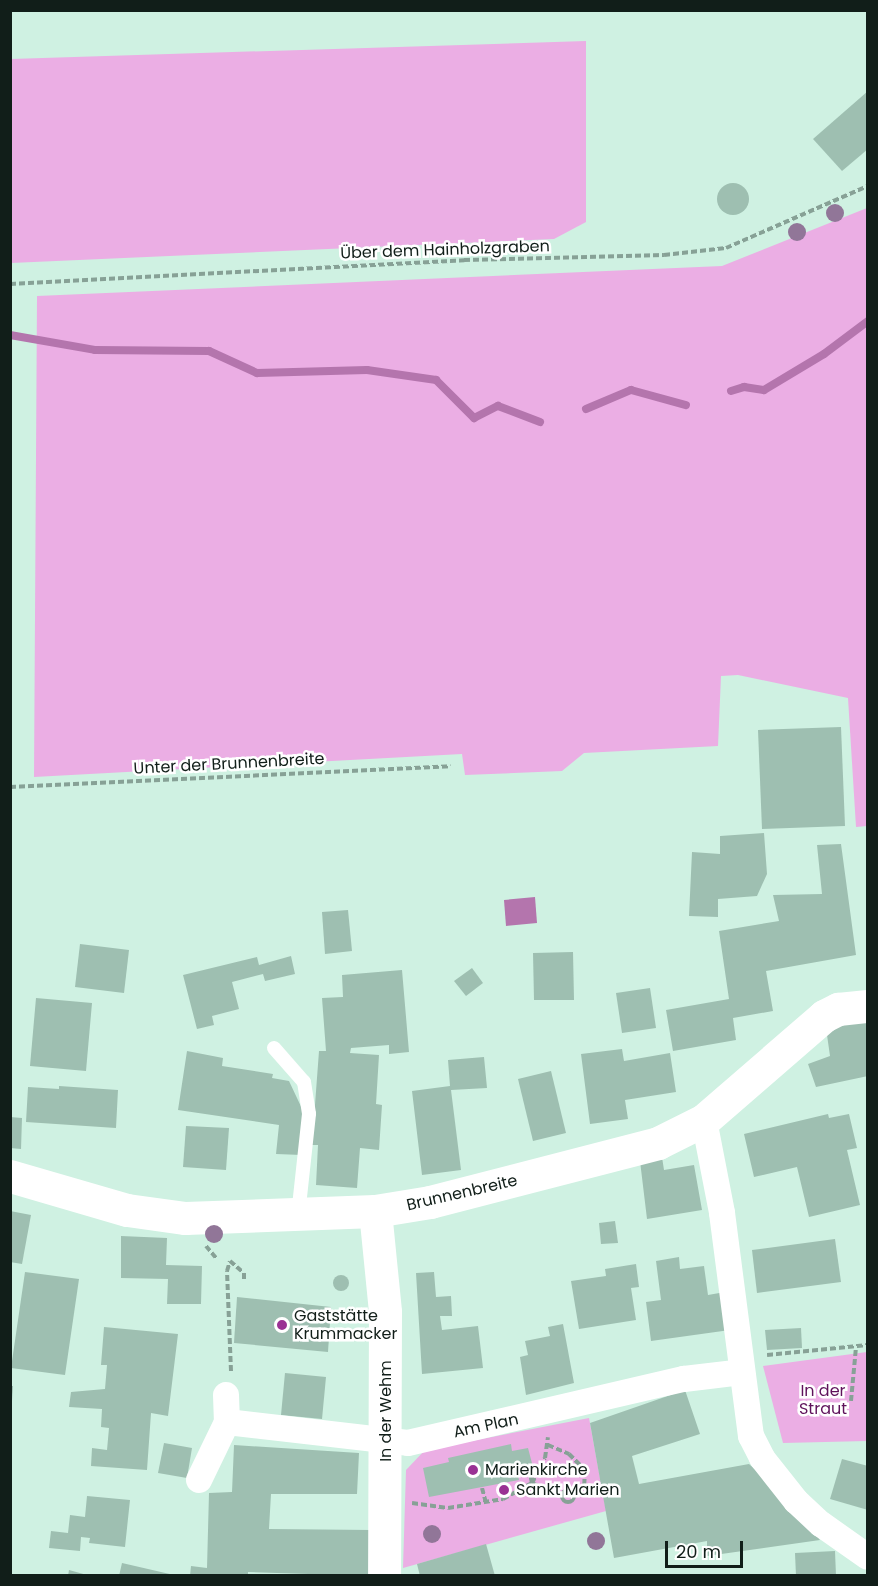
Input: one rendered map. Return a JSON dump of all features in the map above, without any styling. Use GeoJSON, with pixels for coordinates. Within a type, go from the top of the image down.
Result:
{"type":"FeatureCollection","features":[{"type":"Feature","properties":{"kind":"street","name":"Brunnenbreite"},"geometry":{"type":"LineString","coordinates":[[10,1176],[127,1210],[173,1216],[298,1215],[375,1211],[430,1202],[632,1152],[704,1120],[824,1016],[838,1009],[867,1005]]}},
{"type":"Feature","properties":{"kind":"street"},"geometry":{"type":"LineString","coordinates":[[704,1120],[722,1213],[751,1436],[762,1458],[820,1524],[867,1557]]}},
{"type":"Feature","properties":{"kind":"street","name":"In der Wehm"},"geometry":{"type":"LineString","coordinates":[[375,1211],[386,1312],[387,1441],[384,1575]]}},
{"type":"Feature","properties":{"kind":"street","name":"Am Plan"},"geometry":{"type":"LineString","coordinates":[[227,1422],[408,1443],[549,1413],[741,1365]]}},
{"type":"Feature","properties":{"kind":"street"},"geometry":{"type":"LineString","coordinates":[[199,1480],[227,1422],[226,1395]]}},
{"type":"Feature","properties":{"kind":"lane"},"geometry":{"type":"LineString","coordinates":[[274,1048],[304,1082],[309,1114],[298,1215]]}},
{"type":"Feature","properties":{"kind":"path","name":"Über dem Hainholzgraben"},"geometry":{"type":"LineString","coordinates":[[10,284],[726,248],[867,186]]}},
{"type":"Feature","properties":{"kind":"path","name":"Unter der Brunnenbreite"},"geometry":{"type":"LineString","coordinates":[[10,787],[450,766]]}},
{"type":"Feature","properties":{"kind":"path"},"geometry":{"type":"LineString","coordinates":[[226,1395],[231,1376],[227,1271],[230,1261],[243,1273],[244,1280]]}},
{"type":"Feature","properties":{"kind":"path"},"geometry":{"type":"LineString","coordinates":[[741,1365],[867,1345]]}},
{"type":"Feature","properties":{"kind":"path"},"geometry":{"type":"LineString","coordinates":[[851,1401],[856,1347]]}},
{"type":"Feature","properties":{"kind":"path"},"geometry":{"type":"LineString","coordinates":[[386,1494],[435,1508],[503,1499],[532,1482],[548,1445],[549,1413]]}},
{"type":"Feature","properties":{"kind":"path"},"geometry":{"type":"LineString","coordinates":[[532,1482],[569,1502],[574,1494],[584,1487],[585,1470],[569,1454],[548,1445]]}},
{"type":"Feature","properties":{"kind":"path"},"geometry":{"type":"LineString","coordinates":[[529,1468],[532,1482]]}},
{"type":"Feature","properties":{"kind":"path"},"geometry":{"type":"LineString","coordinates":[[482,1488],[486,1503]]}},
{"type":"Feature","properties":{"kind":"path"},"geometry":{"type":"LineString","coordinates":[[561,1496],[568,1490],[574,1494]]}},
{"type":"Feature","properties":{"kind":"green space"},"geometry":{"type":"Polygon","coordinates":[[[586,41],[586,222],[554,239],[11,263],[11,59],[586,41]]]}},
{"type":"Feature","properties":{"kind":"green space"},"geometry":{"type":"Polygon","coordinates":[[[867,208],[867,826],[856,827],[848,698],[738,675],[721,676],[718,746],[584,753],[562,771],[465,775],[462,754],[34,777],[37,296],[722,266],[867,208]]]}},
{"type":"Feature","properties":{"kind":"green space","name":"In der Straut"},"geometry":{"type":"Polygon","coordinates":[[[867,1352],[867,1441],[783,1443],[763,1366],[867,1352]]]}},
{"type":"Feature","properties":{"kind":"green space","name":"Sankt Marien"},"geometry":{"type":"Polygon","coordinates":[[[589,1418],[606,1511],[403,1568],[406,1470],[425,1450],[589,1418]]]}},
{"type":"Feature","properties":{"kind":"shaded area"},"geometry":{"type":"Polygon","coordinates":[[[535,897],[537,923],[506,926],[504,900],[535,897]]]}},
{"type":"Feature","properties":{"kind":"building"},"geometry":{"type":"Polygon","coordinates":[[[868,91],[868,149],[842,171],[813,139],[868,91]]]}},
{"type":"Feature","properties":{"kind":"building"},"geometry":{"type":"Polygon","coordinates":[[[733,183],[745,187],[749,199],[745,211],[733,215],[721,211],[717,199],[721,187],[733,183]]]}},
{"type":"Feature","properties":{"kind":"building"},"geometry":{"type":"Polygon","coordinates":[[[841,727],[845,826],[762,829],[758,730],[841,727]]]}},
{"type":"Feature","properties":{"kind":"building"},"geometry":{"type":"Polygon","coordinates":[[[764,833],[767,874],[757,896],[718,899],[718,917],[689,916],[692,852],[720,854],[720,836],[764,833]]]}},
{"type":"Feature","properties":{"kind":"building"},"geometry":{"type":"Polygon","coordinates":[[[841,844],[856,955],[766,971],[773,1011],[733,1018],[736,1040],[673,1051],[666,1010],[729,999],[719,931],[779,921],[773,895],[822,894],[817,845],[841,844]]]}},
{"type":"Feature","properties":{"kind":"building"},"geometry":{"type":"Polygon","coordinates":[[[348,910],[352,951],[325,954],[322,912],[348,910]]]}},
{"type":"Feature","properties":{"kind":"building"},"geometry":{"type":"Polygon","coordinates":[[[80,944],[129,950],[124,993],[75,987],[80,944]]]}},
{"type":"Feature","properties":{"kind":"building"},"geometry":{"type":"Polygon","coordinates":[[[573,952],[574,1000],[534,1000],[533,953],[573,952]]]}},
{"type":"Feature","properties":{"kind":"building"},"geometry":{"type":"Polygon","coordinates":[[[291,956],[295,974],[265,981],[263,974],[232,982],[239,1009],[212,1016],[214,1025],[197,1029],[183,975],[257,957],[259,965],[291,956]]]}},
{"type":"Feature","properties":{"kind":"building"},"geometry":{"type":"Polygon","coordinates":[[[472,968],[483,983],[466,996],[454,981],[472,968]]]}},
{"type":"Feature","properties":{"kind":"building"},"geometry":{"type":"Polygon","coordinates":[[[402,970],[409,1052],[389,1054],[389,1045],[351,1048],[350,1053],[379,1055],[376,1104],[382,1105],[379,1150],[360,1148],[357,1188],[316,1185],[318,1145],[312,1145],[319,1051],[326,1051],[322,998],[343,997],[342,975],[402,970]]]}},
{"type":"Feature","properties":{"kind":"building"},"geometry":{"type":"Polygon","coordinates":[[[650,988],[656,1028],[622,1033],[616,993],[650,988]]]}},
{"type":"Feature","properties":{"kind":"building"},"geometry":{"type":"Polygon","coordinates":[[[36,998],[92,1003],[86,1071],[30,1066],[36,998]]]}},
{"type":"Feature","properties":{"kind":"building"},"geometry":{"type":"Polygon","coordinates":[[[868,1020],[868,1076],[816,1087],[808,1064],[830,1056],[826,1028],[868,1020]]]}},
{"type":"Feature","properties":{"kind":"building"},"geometry":{"type":"Polygon","coordinates":[[[622,1049],[624,1061],[670,1053],[676,1092],[625,1100],[628,1119],[590,1124],[581,1054],[622,1049]]]}},
{"type":"Feature","properties":{"kind":"building"},"geometry":{"type":"Polygon","coordinates":[[[187,1051],[223,1058],[222,1066],[273,1074],[272,1078],[289,1081],[305,1115],[302,1155],[276,1154],[279,1125],[178,1110],[187,1051]]]}},
{"type":"Feature","properties":{"kind":"building"},"geometry":{"type":"Polygon","coordinates":[[[484,1057],[487,1088],[451,1090],[461,1170],[422,1175],[412,1091],[450,1086],[448,1060],[484,1057]]]}},
{"type":"Feature","properties":{"kind":"building"},"geometry":{"type":"Polygon","coordinates":[[[551,1071],[566,1133],[533,1141],[518,1079],[551,1071]]]}},
{"type":"Feature","properties":{"kind":"building"},"geometry":{"type":"Polygon","coordinates":[[[59,1086],[118,1090],[116,1128],[26,1122],[28,1087],[59,1089],[59,1086]]]}},
{"type":"Feature","properties":{"kind":"building"},"geometry":{"type":"Polygon","coordinates":[[[828,1114],[829,1118],[849,1114],[857,1148],[847,1150],[860,1205],[809,1217],[797,1167],[754,1177],[744,1134],[828,1114]]]}},
{"type":"Feature","properties":{"kind":"building"},"geometry":{"type":"Polygon","coordinates":[[[10,1117],[22,1118],[21,1149],[10,1148],[10,1117]]]}},
{"type":"Feature","properties":{"kind":"building"},"geometry":{"type":"Polygon","coordinates":[[[186,1126],[229,1128],[226,1170],[183,1167],[186,1126]]]}},
{"type":"Feature","properties":{"kind":"building"},"geometry":{"type":"Polygon","coordinates":[[[662,1157],[664,1170],[694,1165],[702,1210],[647,1219],[640,1161],[662,1157]]]}},
{"type":"Feature","properties":{"kind":"building"},"geometry":{"type":"Polygon","coordinates":[[[10,1211],[31,1215],[22,1264],[10,1262],[10,1211]]]}},
{"type":"Feature","properties":{"kind":"building"},"geometry":{"type":"Polygon","coordinates":[[[615,1221],[618,1243],[601,1244],[599,1223],[615,1221]]]}},
{"type":"Feature","properties":{"kind":"building"},"geometry":{"type":"Polygon","coordinates":[[[121,1236],[167,1238],[166,1265],[202,1266],[201,1304],[167,1304],[168,1279],[121,1278],[121,1236]]]}},
{"type":"Feature","properties":{"kind":"building"},"geometry":{"type":"Polygon","coordinates":[[[835,1239],[841,1282],[757,1293],[752,1250],[835,1239]]]}},
{"type":"Feature","properties":{"kind":"building"},"geometry":{"type":"Polygon","coordinates":[[[679,1257],[680,1269],[704,1266],[708,1295],[725,1292],[730,1330],[651,1341],[646,1302],[661,1300],[656,1261],[679,1257]]]}},
{"type":"Feature","properties":{"kind":"building"},"geometry":{"type":"Polygon","coordinates":[[[636,1264],[639,1287],[631,1288],[636,1320],[579,1329],[571,1281],[606,1276],[605,1269],[636,1264]]]}},
{"type":"Feature","properties":{"kind":"building"},"geometry":{"type":"Polygon","coordinates":[[[25,1272],[79,1279],[65,1375],[11,1368],[25,1272]]]}},
{"type":"Feature","properties":{"kind":"building"},"geometry":{"type":"Polygon","coordinates":[[[434,1272],[436,1297],[451,1296],[452,1316],[440,1316],[442,1330],[478,1326],[483,1368],[422,1374],[416,1273],[434,1272]]]}},
{"type":"Feature","properties":{"kind":"building"},"geometry":{"type":"Polygon","coordinates":[[[338,1275],[344,1275],[349,1283],[347,1289],[338,1291],[333,1286],[333,1280],[338,1275]]]}},
{"type":"Feature","properties":{"kind":"building","name":"Gaststätte Krummacker"},"geometry":{"type":"Polygon","coordinates":[[[237,1297],[331,1307],[328,1352],[234,1343],[237,1297]]]}},
{"type":"Feature","properties":{"kind":"building"},"geometry":{"type":"Polygon","coordinates":[[[563,1324],[574,1383],[526,1395],[520,1357],[528,1355],[525,1341],[550,1336],[548,1327],[563,1324]]]}},
{"type":"Feature","properties":{"kind":"building"},"geometry":{"type":"Polygon","coordinates":[[[104,1327],[178,1334],[168,1416],[151,1413],[147,1470],[91,1466],[92,1448],[107,1450],[109,1428],[101,1427],[102,1409],[69,1407],[71,1392],[105,1389],[107,1365],[101,1365],[104,1327]]]}},
{"type":"Feature","properties":{"kind":"building"},"geometry":{"type":"Polygon","coordinates":[[[801,1328],[802,1348],[767,1350],[765,1330],[801,1328]]]}},
{"type":"Feature","properties":{"kind":"building"},"geometry":{"type":"Polygon","coordinates":[[[285,1373],[326,1377],[322,1419],[281,1415],[285,1373]]]}},
{"type":"Feature","properties":{"kind":"building"},"geometry":{"type":"Polygon","coordinates":[[[10,1386],[13,1386],[12,1401],[10,1401],[10,1386]]]}},
{"type":"Feature","properties":{"kind":"building"},"geometry":{"type":"Polygon","coordinates":[[[685,1390],[700,1434],[632,1456],[639,1484],[749,1464],[794,1505],[820,1540],[707,1556],[707,1541],[614,1558],[590,1423],[685,1390]]]}},
{"type":"Feature","properties":{"kind":"building"},"geometry":{"type":"Polygon","coordinates":[[[164,1443],[192,1448],[187,1478],[158,1473],[164,1443]]]}},
{"type":"Feature","properties":{"kind":"building","name":"Marienkirche"},"geometry":{"type":"Polygon","coordinates":[[[511,1444],[512,1451],[528,1448],[533,1467],[517,1471],[519,1480],[429,1497],[423,1468],[449,1462],[448,1458],[511,1444]]]}},
{"type":"Feature","properties":{"kind":"building"},"geometry":{"type":"Polygon","coordinates":[[[234,1445],[359,1453],[357,1494],[271,1494],[269,1529],[371,1530],[370,1576],[248,1572],[248,1576],[190,1576],[191,1566],[207,1568],[209,1493],[232,1492],[234,1445]]]}},
{"type":"Feature","properties":{"kind":"building"},"geometry":{"type":"Polygon","coordinates":[[[842,1459],[868,1466],[868,1510],[830,1499],[842,1459]]]}},
{"type":"Feature","properties":{"kind":"building"},"geometry":{"type":"Polygon","coordinates":[[[87,1496],[130,1500],[125,1547],[89,1543],[90,1538],[81,1537],[80,1551],[49,1548],[51,1531],[68,1533],[70,1515],[85,1517],[87,1496]]]}},
{"type":"Feature","properties":{"kind":"building"},"geometry":{"type":"Polygon","coordinates":[[[486,1544],[495,1576],[420,1576],[417,1564],[486,1544]]]}},
{"type":"Feature","properties":{"kind":"building"},"geometry":{"type":"Polygon","coordinates":[[[835,1551],[836,1576],[796,1576],[795,1553],[835,1551]]]}},
{"type":"Feature","properties":{"kind":"building"},"geometry":{"type":"Polygon","coordinates":[[[122,1563],[174,1575],[174,1576],[119,1576],[122,1563]]]}},
{"type":"Feature","properties":{"kind":"building"},"geometry":{"type":"Polygon","coordinates":[[[69,1570],[87,1575],[87,1576],[68,1576],[69,1570]]]}},
{"type":"Feature","properties":{"kind":"waterway"},"geometry":{"type":"LineString","coordinates":[[731,391],[744,387],[764,390],[824,354],[868,321]]}},
{"type":"Feature","properties":{"kind":"waterway"},"geometry":{"type":"LineString","coordinates":[[10,335],[95,350],[209,351],[257,373],[367,370],[436,380],[474,418],[498,406],[540,422]]}},
{"type":"Feature","properties":{"kind":"waterway"},"geometry":{"type":"LineString","coordinates":[[586,409],[631,390],[686,405]]}},
{"type":"Feature","properties":{"kind":"place","name":"Gaststätte Krummacker"},"geometry":{"type":"Point","coordinates":[282,1325]}},
{"type":"Feature","properties":{"kind":"place","name":"Marienkirche"},"geometry":{"type":"Point","coordinates":[473,1470]}},
{"type":"Feature","properties":{"kind":"place","name":"Sankt Marien"},"geometry":{"type":"Point","coordinates":[504,1490]}}]}
